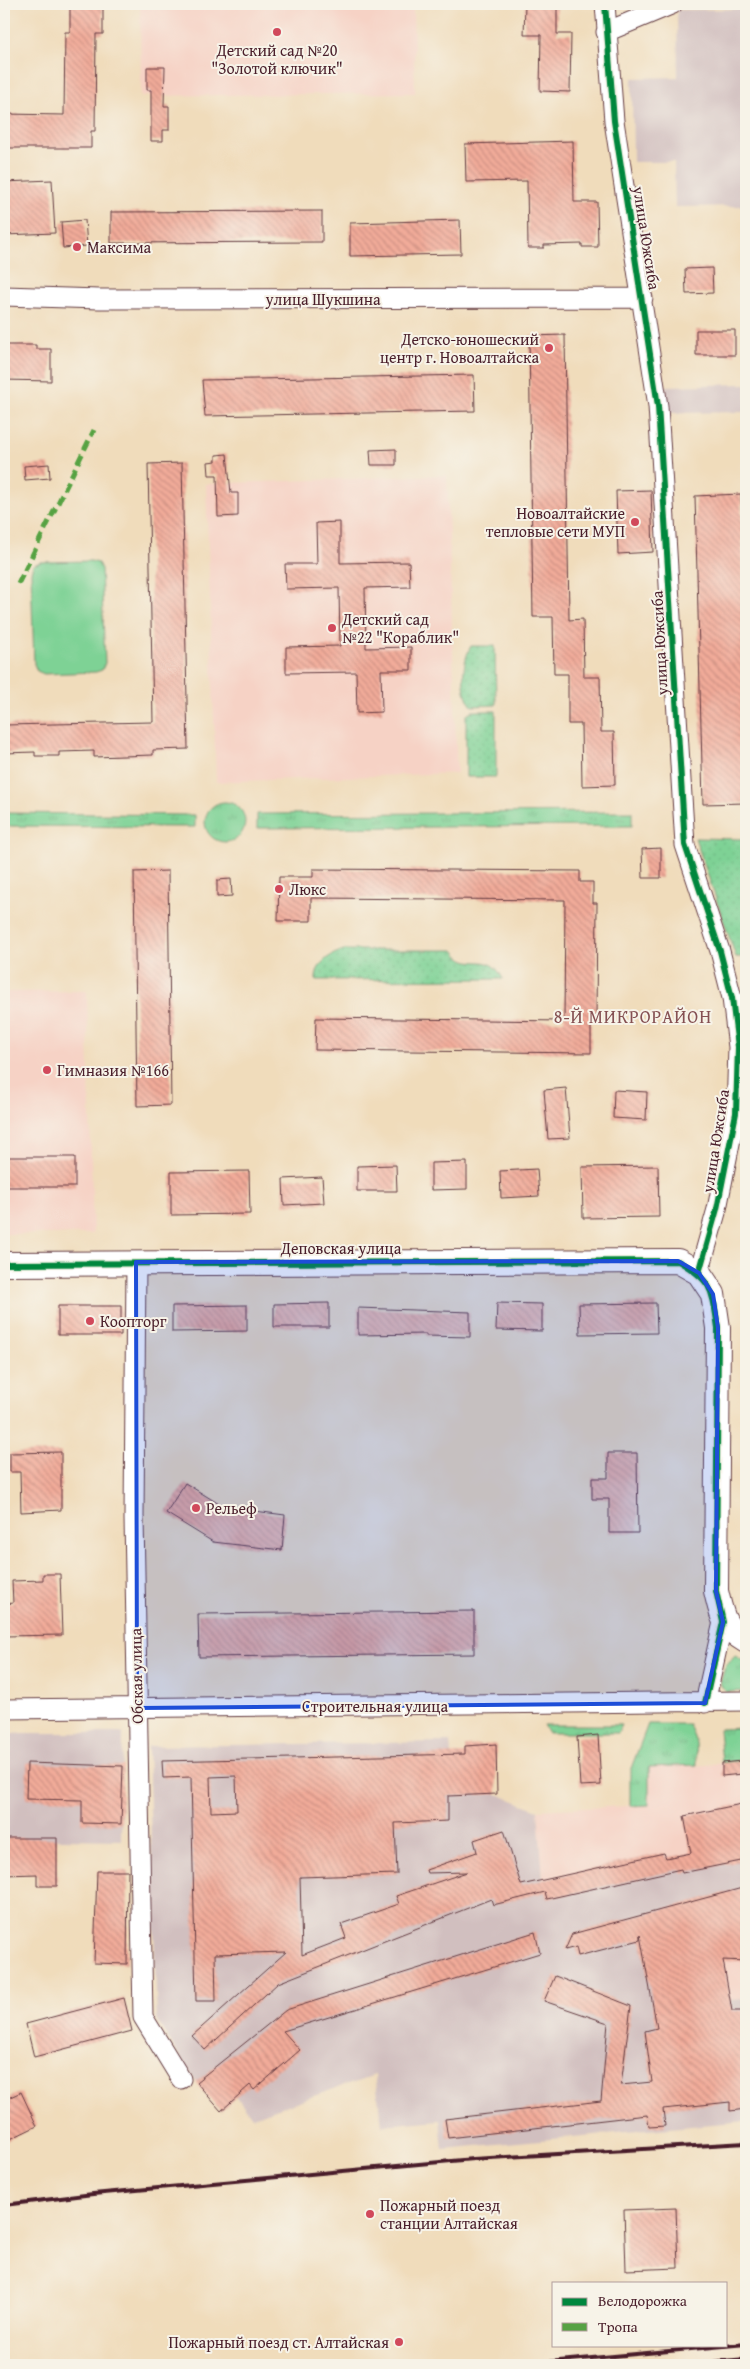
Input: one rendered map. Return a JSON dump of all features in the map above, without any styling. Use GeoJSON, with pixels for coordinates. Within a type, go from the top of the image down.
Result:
{"type":"FeatureCollection","features":[{"type":"Feature","properties":{"kind":"street","name":"улица Южсиба"},"geometry":{"type":"LineString","coordinates":[[605,4],[614,121],[643,298],[658,406],[685,845],[720,951],[732,998],[738,1047],[736,1113],[717,1208],[699,1273]]}},
{"type":"Feature","properties":{"kind":"street"},"geometry":{"type":"LineString","coordinates":[[606,32],[673,4]]}},
{"type":"Feature","properties":{"kind":"street","name":"улица Шукшина"},"geometry":{"type":"LineString","coordinates":[[4,296],[99,299],[643,298]]}},
{"type":"Feature","properties":{"kind":"street","name":"Деповская улица"},"geometry":{"type":"LineString","coordinates":[[4,1264],[678,1261],[699,1273]]}},
{"type":"Feature","properties":{"kind":"street","name":"Обская улица"},"geometry":{"type":"LineString","coordinates":[[136,1262],[134,1518],[143,2017],[181,2079]]}},
{"type":"Feature","properties":{"kind":"street"},"geometry":{"type":"LineString","coordinates":[[699,1273],[713,1294],[718,1328],[716,1591],[723,1622],[705,1702]]}},
{"type":"Feature","properties":{"kind":"street"},"geometry":{"type":"LineString","coordinates":[[723,1622],[736,1635],[746,1641]]}},
{"type":"Feature","properties":{"kind":"street","name":"Строительная улица"},"geometry":{"type":"LineString","coordinates":[[4,1709],[746,1701]]}},
{"type":"Feature","properties":{"kind":"highlighted area"},"geometry":{"type":"Polygon","coordinates":[[[678,1261],[699,1273],[713,1294],[718,1328],[716,1591],[723,1622],[705,1703],[137,1708],[136,1262],[678,1261]]]}},
{"type":"Feature","properties":{"kind":"shaded area","name":"Детский сад №20 \"Золотой ключик\""},"geometry":{"type":"Polygon","coordinates":[[[140,4],[413,4],[415,93],[141,96],[140,4]]]}},
{"type":"Feature","properties":{"kind":"shaded area"},"geometry":{"type":"Polygon","coordinates":[[[746,9],[746,206],[675,207],[674,162],[633,162],[632,78],[678,77],[677,10],[746,9]]]}},
{"type":"Feature","properties":{"kind":"shaded area"},"geometry":{"type":"Polygon","coordinates":[[[746,384],[746,412],[667,413],[666,386],[746,384]]]}},
{"type":"Feature","properties":{"kind":"shaded area","name":"Детский сад №22 \"Кораблик\""},"geometry":{"type":"Polygon","coordinates":[[[447,475],[457,773],[216,782],[206,484],[447,475]]]}},
{"type":"Feature","properties":{"kind":"shaded area","name":"Гимназия №166"},"geometry":{"type":"Polygon","coordinates":[[[87,991],[93,1234],[4,1234],[4,992],[87,991]]]}},
{"type":"Feature","properties":{"kind":"shaded area"},"geometry":{"type":"Polygon","coordinates":[[[4,1733],[123,1733],[121,1840],[4,1838],[4,1733]]]}},
{"type":"Feature","properties":{"kind":"shaded area"},"geometry":{"type":"Polygon","coordinates":[[[450,1742],[454,1795],[497,1794],[538,1810],[543,1880],[664,1853],[666,1858],[746,1842],[746,1899],[717,1905],[718,1936],[730,2000],[746,1999],[746,2121],[443,2149],[440,2120],[382,2125],[375,2075],[252,2117],[237,2097],[221,2111],[196,2082],[157,2021],[148,1746],[450,1742]]]}},
{"type":"Feature","properties":{"kind":"shaded area"},"geometry":{"type":"Polygon","coordinates":[[[746,1760],[746,1842],[666,1859],[664,1853],[543,1880],[538,1810],[649,1805],[649,1767],[708,1765],[746,1760]]]}},
{"type":"Feature","properties":{"kind":"shaded area"},"geometry":{"type":"Polygon","coordinates":[[[746,1899],[746,1999],[730,2000],[718,1936],[716,1905],[746,1899]]]}},
{"type":"Feature","properties":{"kind":"green space"},"geometry":{"type":"Polygon","coordinates":[[[91,561],[98,563],[101,569],[105,663],[102,670],[96,672],[44,674],[37,671],[34,664],[31,572],[33,565],[41,562],[91,561]]]}},
{"type":"Feature","properties":{"kind":"green space"},"geometry":{"type":"Polygon","coordinates":[[[471,646],[495,646],[496,705],[472,706],[468,700],[464,685],[464,668],[471,646]]]}},
{"type":"Feature","properties":{"kind":"green space"},"geometry":{"type":"Polygon","coordinates":[[[472,711],[496,711],[496,777],[466,777],[466,716],[472,711]]]}},
{"type":"Feature","properties":{"kind":"green space"},"geometry":{"type":"Polygon","coordinates":[[[225,802],[239,808],[245,822],[239,836],[225,842],[211,836],[205,822],[211,808],[225,802]]]}},
{"type":"Feature","properties":{"kind":"green space"},"geometry":{"type":"Polygon","coordinates":[[[632,812],[632,826],[257,828],[257,814],[632,812]]]}},
{"type":"Feature","properties":{"kind":"green space"},"geometry":{"type":"Polygon","coordinates":[[[4,813],[195,815],[195,827],[4,826],[4,813]]]}},
{"type":"Feature","properties":{"kind":"green space"},"geometry":{"type":"Polygon","coordinates":[[[695,838],[746,839],[746,957],[736,957],[695,838]]]}},
{"type":"Feature","properties":{"kind":"green space"},"geometry":{"type":"Polygon","coordinates":[[[344,950],[454,950],[460,957],[466,960],[491,965],[503,979],[316,980],[318,969],[324,960],[344,950]]]}},
{"type":"Feature","properties":{"kind":"green space"},"geometry":{"type":"Polygon","coordinates":[[[735,1656],[746,1662],[746,1691],[726,1692],[720,1684],[725,1667],[735,1656]]]}},
{"type":"Feature","properties":{"kind":"green space"},"geometry":{"type":"Polygon","coordinates":[[[648,1724],[689,1724],[696,1743],[697,1765],[649,1767],[649,1805],[630,1806],[630,1771],[648,1724]]]}},
{"type":"Feature","properties":{"kind":"green space"},"geometry":{"type":"Polygon","coordinates":[[[543,1725],[622,1725],[618,1733],[548,1733],[543,1725]]]}},
{"type":"Feature","properties":{"kind":"green space"},"geometry":{"type":"Polygon","coordinates":[[[746,1728],[746,1760],[722,1763],[719,1729],[746,1728]]]}},
{"type":"Feature","properties":{"kind":"building"},"geometry":{"type":"Polygon","coordinates":[[[70,4],[103,4],[103,34],[96,34],[95,131],[91,131],[91,148],[4,148],[4,114],[64,115],[65,32],[70,32],[70,4]]]}},
{"type":"Feature","properties":{"kind":"building"},"geometry":{"type":"Polygon","coordinates":[[[525,4],[557,4],[557,34],[571,34],[570,92],[540,91],[541,35],[524,35],[525,4]]]}},
{"type":"Feature","properties":{"kind":"building"},"geometry":{"type":"Polygon","coordinates":[[[147,67],[165,67],[164,106],[169,106],[169,130],[163,130],[163,141],[151,141],[151,90],[147,90],[147,67]]]}},
{"type":"Feature","properties":{"kind":"building"},"geometry":{"type":"Polygon","coordinates":[[[573,141],[574,202],[597,202],[598,247],[582,247],[582,244],[544,245],[544,248],[528,248],[527,181],[466,182],[465,144],[573,141]]]}},
{"type":"Feature","properties":{"kind":"building"},"geometry":{"type":"Polygon","coordinates":[[[52,180],[55,233],[4,235],[4,182],[52,180]]]}},
{"type":"Feature","properties":{"kind":"building"},"geometry":{"type":"Polygon","coordinates":[[[322,211],[322,242],[111,243],[111,212],[322,211]]]}},
{"type":"Feature","properties":{"kind":"building"},"geometry":{"type":"Polygon","coordinates":[[[85,220],[87,246],[63,248],[61,222],[85,220]]]}},
{"type":"Feature","properties":{"kind":"building"},"geometry":{"type":"Polygon","coordinates":[[[460,220],[461,254],[350,256],[350,223],[460,220]]]}},
{"type":"Feature","properties":{"kind":"building"},"geometry":{"type":"Polygon","coordinates":[[[712,268],[713,293],[686,294],[685,269],[712,268]]]}},
{"type":"Feature","properties":{"kind":"building"},"geometry":{"type":"Polygon","coordinates":[[[696,330],[735,330],[735,355],[696,355],[696,330]]]}},
{"type":"Feature","properties":{"kind":"building"},"geometry":{"type":"Polygon","coordinates":[[[565,335],[569,620],[583,619],[584,677],[600,677],[601,732],[614,732],[615,785],[582,786],[581,724],[568,724],[568,674],[554,674],[553,617],[533,617],[529,336],[565,335]]]}},
{"type":"Feature","properties":{"kind":"building"},"geometry":{"type":"Polygon","coordinates":[[[6,345],[36,345],[36,349],[51,349],[51,381],[4,380],[6,345]]]}},
{"type":"Feature","properties":{"kind":"building"},"geometry":{"type":"Polygon","coordinates":[[[474,375],[475,411],[205,416],[202,380],[474,375]]]}},
{"type":"Feature","properties":{"kind":"building"},"geometry":{"type":"Polygon","coordinates":[[[396,449],[396,465],[371,465],[370,450],[396,449]]]}},
{"type":"Feature","properties":{"kind":"building"},"geometry":{"type":"Polygon","coordinates":[[[227,454],[231,493],[238,493],[238,516],[218,517],[217,475],[209,475],[208,462],[216,461],[216,455],[227,454]]]}},
{"type":"Feature","properties":{"kind":"building"},"geometry":{"type":"Polygon","coordinates":[[[182,463],[188,749],[153,750],[153,755],[94,757],[94,751],[59,752],[59,756],[35,756],[35,752],[4,753],[4,725],[153,722],[148,464],[182,463]]]}},
{"type":"Feature","properties":{"kind":"building"},"geometry":{"type":"Polygon","coordinates":[[[49,464],[50,478],[25,480],[24,466],[49,464]]]}},
{"type":"Feature","properties":{"kind":"building","name":"Новоалтайские тепловые сети МУП"},"geometry":{"type":"Polygon","coordinates":[[[651,490],[653,552],[618,554],[616,491],[651,490]]]}},
{"type":"Feature","properties":{"kind":"building"},"geometry":{"type":"Polygon","coordinates":[[[741,494],[746,668],[746,803],[703,804],[695,496],[741,494]]]}},
{"type":"Feature","properties":{"kind":"building"},"geometry":{"type":"Polygon","coordinates":[[[340,522],[340,563],[409,562],[410,587],[365,588],[366,648],[411,647],[411,670],[381,670],[382,712],[357,713],[356,672],[286,673],[286,647],[340,646],[339,588],[286,589],[285,564],[317,564],[316,523],[340,522]]]}},
{"type":"Feature","properties":{"kind":"building"},"geometry":{"type":"Polygon","coordinates":[[[661,848],[661,878],[643,878],[642,849],[661,848]]]}},
{"type":"Feature","properties":{"kind":"building"},"geometry":{"type":"Polygon","coordinates":[[[313,869],[580,871],[580,882],[593,882],[593,903],[597,903],[596,1020],[591,1020],[591,1053],[315,1050],[316,1018],[564,1021],[565,900],[311,898],[311,921],[278,921],[279,877],[313,877],[313,869]]]}},
{"type":"Feature","properties":{"kind":"building"},"geometry":{"type":"Polygon","coordinates":[[[168,871],[171,1105],[137,1106],[134,872],[168,871]]]}},
{"type":"Feature","properties":{"kind":"building"},"geometry":{"type":"Polygon","coordinates":[[[231,879],[232,896],[217,897],[217,880],[231,879]]]}},
{"type":"Feature","properties":{"kind":"building"},"geometry":{"type":"Polygon","coordinates":[[[566,1088],[570,1138],[548,1139],[544,1090],[566,1088]]]}},
{"type":"Feature","properties":{"kind":"building"},"geometry":{"type":"Polygon","coordinates":[[[614,1090],[647,1092],[646,1120],[613,1118],[614,1090]]]}},
{"type":"Feature","properties":{"kind":"building"},"geometry":{"type":"Polygon","coordinates":[[[4,1157],[75,1157],[75,1187],[4,1187],[4,1157]]]}},
{"type":"Feature","properties":{"kind":"building"},"geometry":{"type":"Polygon","coordinates":[[[467,1162],[467,1189],[431,1190],[431,1163],[467,1162]]]}},
{"type":"Feature","properties":{"kind":"building"},"geometry":{"type":"Polygon","coordinates":[[[396,1165],[397,1191],[357,1191],[357,1166],[396,1165]]]}},
{"type":"Feature","properties":{"kind":"building"},"geometry":{"type":"Polygon","coordinates":[[[658,1166],[659,1217],[583,1218],[582,1167],[658,1166]]]}},
{"type":"Feature","properties":{"kind":"building"},"geometry":{"type":"Polygon","coordinates":[[[537,1169],[539,1196],[501,1198],[500,1171],[537,1169]]]}},
{"type":"Feature","properties":{"kind":"building"},"geometry":{"type":"Polygon","coordinates":[[[249,1171],[250,1214],[171,1215],[171,1172],[249,1171]]]}},
{"type":"Feature","properties":{"kind":"building"},"geometry":{"type":"Polygon","coordinates":[[[322,1177],[324,1203],[284,1205],[283,1179],[322,1177]]]}},
{"type":"Feature","properties":{"kind":"building"},"geometry":{"type":"Polygon","coordinates":[[[329,1303],[329,1327],[274,1327],[274,1304],[329,1303]]]}},
{"type":"Feature","properties":{"kind":"building"},"geometry":{"type":"Polygon","coordinates":[[[497,1303],[542,1304],[542,1331],[496,1330],[497,1303]]]}},
{"type":"Feature","properties":{"kind":"building"},"geometry":{"type":"Polygon","coordinates":[[[656,1303],[657,1333],[580,1334],[579,1304],[656,1303]]]}},
{"type":"Feature","properties":{"kind":"building"},"geometry":{"type":"Polygon","coordinates":[[[247,1305],[247,1331],[172,1332],[172,1306],[247,1305]]]}},
{"type":"Feature","properties":{"kind":"building","name":"Коопторг"},"geometry":{"type":"Polygon","coordinates":[[[58,1306],[121,1306],[121,1335],[58,1335],[58,1306]]]}},
{"type":"Feature","properties":{"kind":"building"},"geometry":{"type":"Polygon","coordinates":[[[358,1308],[470,1312],[470,1337],[426,1336],[426,1334],[358,1335],[358,1308]]]}},
{"type":"Feature","properties":{"kind":"building"},"geometry":{"type":"Polygon","coordinates":[[[61,1452],[61,1510],[21,1512],[20,1472],[10,1472],[10,1453],[61,1452]]]}},
{"type":"Feature","properties":{"kind":"building"},"geometry":{"type":"Polygon","coordinates":[[[608,1453],[637,1453],[638,1533],[609,1533],[609,1499],[592,1499],[592,1478],[608,1478],[608,1453]]]}},
{"type":"Feature","properties":{"kind":"building"},"geometry":{"type":"Polygon","coordinates":[[[185,1483],[224,1507],[285,1515],[282,1550],[213,1542],[166,1513],[185,1483]]]}},
{"type":"Feature","properties":{"kind":"building"},"geometry":{"type":"Polygon","coordinates":[[[43,1574],[60,1574],[62,1635],[4,1636],[4,1604],[13,1603],[12,1581],[43,1580],[43,1574]]]}},
{"type":"Feature","properties":{"kind":"building"},"geometry":{"type":"Polygon","coordinates":[[[474,1611],[474,1654],[199,1657],[198,1614],[474,1611]]]}},
{"type":"Feature","properties":{"kind":"building"},"geometry":{"type":"Polygon","coordinates":[[[598,1735],[601,1785],[580,1786],[577,1737],[598,1735]]]}},
{"type":"Feature","properties":{"kind":"building"},"geometry":{"type":"Polygon","coordinates":[[[496,1744],[497,1794],[448,1796],[448,1821],[395,1823],[397,1874],[300,1877],[302,1955],[346,1938],[341,1924],[399,1904],[396,1896],[467,1872],[427,1873],[426,1870],[477,1852],[474,1840],[504,1830],[521,1885],[664,1853],[666,1858],[691,1853],[684,1816],[746,1803],[746,1860],[682,1873],[681,1869],[547,1899],[545,1892],[493,1905],[491,1899],[278,1983],[205,2050],[192,2036],[286,1952],[215,1954],[216,2001],[196,2001],[191,1777],[163,1778],[162,1761],[465,1754],[465,1746],[496,1744]],[[236,1776],[210,1777],[211,1812],[237,1811],[236,1776]]]}},
{"type":"Feature","properties":{"kind":"building"},"geometry":{"type":"Polygon","coordinates":[[[741,1761],[742,1774],[722,1776],[722,1763],[741,1761]]]}},
{"type":"Feature","properties":{"kind":"building"},"geometry":{"type":"Polygon","coordinates":[[[27,1763],[123,1766],[121,1824],[82,1823],[82,1800],[26,1799],[27,1763]]]}},
{"type":"Feature","properties":{"kind":"building"},"geometry":{"type":"Polygon","coordinates":[[[4,1838],[57,1838],[57,1886],[37,1886],[37,1874],[4,1875],[4,1838]]]}},
{"type":"Feature","properties":{"kind":"building"},"geometry":{"type":"Polygon","coordinates":[[[97,1871],[128,1871],[127,1964],[94,1963],[97,1871]]]}},
{"type":"Feature","properties":{"kind":"building"},"geometry":{"type":"Polygon","coordinates":[[[746,1887],[746,1961],[723,1960],[732,2011],[746,2011],[746,2109],[730,2111],[730,2102],[663,2109],[665,2126],[649,2127],[647,2115],[448,2138],[445,2119],[601,2101],[608,2023],[544,2001],[555,1976],[631,2006],[621,2085],[652,2082],[645,2031],[657,2028],[640,1935],[640,1940],[578,1956],[576,1947],[565,1950],[572,1934],[746,1887]]]}},
{"type":"Feature","properties":{"kind":"building"},"geometry":{"type":"Polygon","coordinates":[[[535,1932],[540,1953],[283,2031],[300,2050],[254,2090],[250,2085],[221,2111],[196,2082],[286,2010],[535,1932]]]}},
{"type":"Feature","properties":{"kind":"building"},"geometry":{"type":"Polygon","coordinates":[[[124,1998],[132,2031],[34,2057],[26,2024],[124,1998]]]}},
{"type":"Feature","properties":{"kind":"building"},"geometry":{"type":"Polygon","coordinates":[[[21,2092],[37,2126],[4,2142],[4,2100],[21,2092]]]}},
{"type":"Feature","properties":{"kind":"building"},"geometry":{"type":"Polygon","coordinates":[[[676,2208],[678,2268],[626,2270],[624,2210],[676,2208]]]}},
{"type":"Feature","properties":{"kind":"railway"},"geometry":{"type":"LineString","coordinates":[[4,2205],[93,2194],[473,2159],[746,2143]]}},
{"type":"Feature","properties":{"kind":"railway"},"geometry":{"type":"LineString","coordinates":[[728,2346],[746,2344]]}},
{"type":"Feature","properties":{"kind":"railway"},"geometry":{"type":"LineString","coordinates":[[515,2365],[724,2346]]}},
{"type":"Feature","properties":{"kind":"railway"},"geometry":{"type":"LineString","coordinates":[[680,2365],[746,2359]]}},
{"type":"Feature","properties":{"kind":"marked path"},"geometry":{"type":"LineString","coordinates":[[18,584],[94,430]]}},
{"type":"Feature","properties":{"kind":"cycle path"},"geometry":{"type":"LineString","coordinates":[[605,4],[614,121],[658,406],[685,845],[720,951],[732,998],[738,1047],[736,1113],[717,1209],[699,1273]]}},
{"type":"Feature","properties":{"kind":"cycle path"},"geometry":{"type":"LineString","coordinates":[[4,1264],[678,1261],[690,1268],[709,1287],[718,1328],[716,1591],[723,1622],[705,1703]]}},
{"type":"Feature","properties":{"kind":"place","name":"Детский сад №20 \"Золотой ключик\""},"geometry":{"type":"Point","coordinates":[277,32]}},
{"type":"Feature","properties":{"kind":"place","name":"Максима"},"geometry":{"type":"Point","coordinates":[77,247]}},
{"type":"Feature","properties":{"kind":"place","name":"Детско-юношеский центр г. Новоалтайска"},"geometry":{"type":"Point","coordinates":[549,348]}},
{"type":"Feature","properties":{"kind":"place","name":"Новоалтайские тепловые сети МУП"},"geometry":{"type":"Point","coordinates":[635,522]}},
{"type":"Feature","properties":{"kind":"place","name":"Детский сад №22 \"Кораблик\""},"geometry":{"type":"Point","coordinates":[332,628]}},
{"type":"Feature","properties":{"kind":"place","name":"Люкс"},"geometry":{"type":"Point","coordinates":[279,889]}},
{"type":"Feature","properties":{"kind":"place","name":"Гимназия №166"},"geometry":{"type":"Point","coordinates":[47,1070]}},
{"type":"Feature","properties":{"kind":"place","name":"Коопторг"},"geometry":{"type":"Point","coordinates":[90,1321]}},
{"type":"Feature","properties":{"kind":"place","name":"Рельеф"},"geometry":{"type":"Point","coordinates":[196,1508]}},
{"type":"Feature","properties":{"kind":"place","name":"Пожарный поезд станции Алтайская"},"geometry":{"type":"Point","coordinates":[370,2214]}},
{"type":"Feature","properties":{"kind":"place","name":"Пожарный поезд ст. Алтайская"},"geometry":{"type":"Point","coordinates":[399,2342]}},
{"type":"Feature","properties":{"kind":"district","name":"8-Й МИКРОРАЙОН"},"geometry":{"type":"Point","coordinates":[633,1017]}}]}
